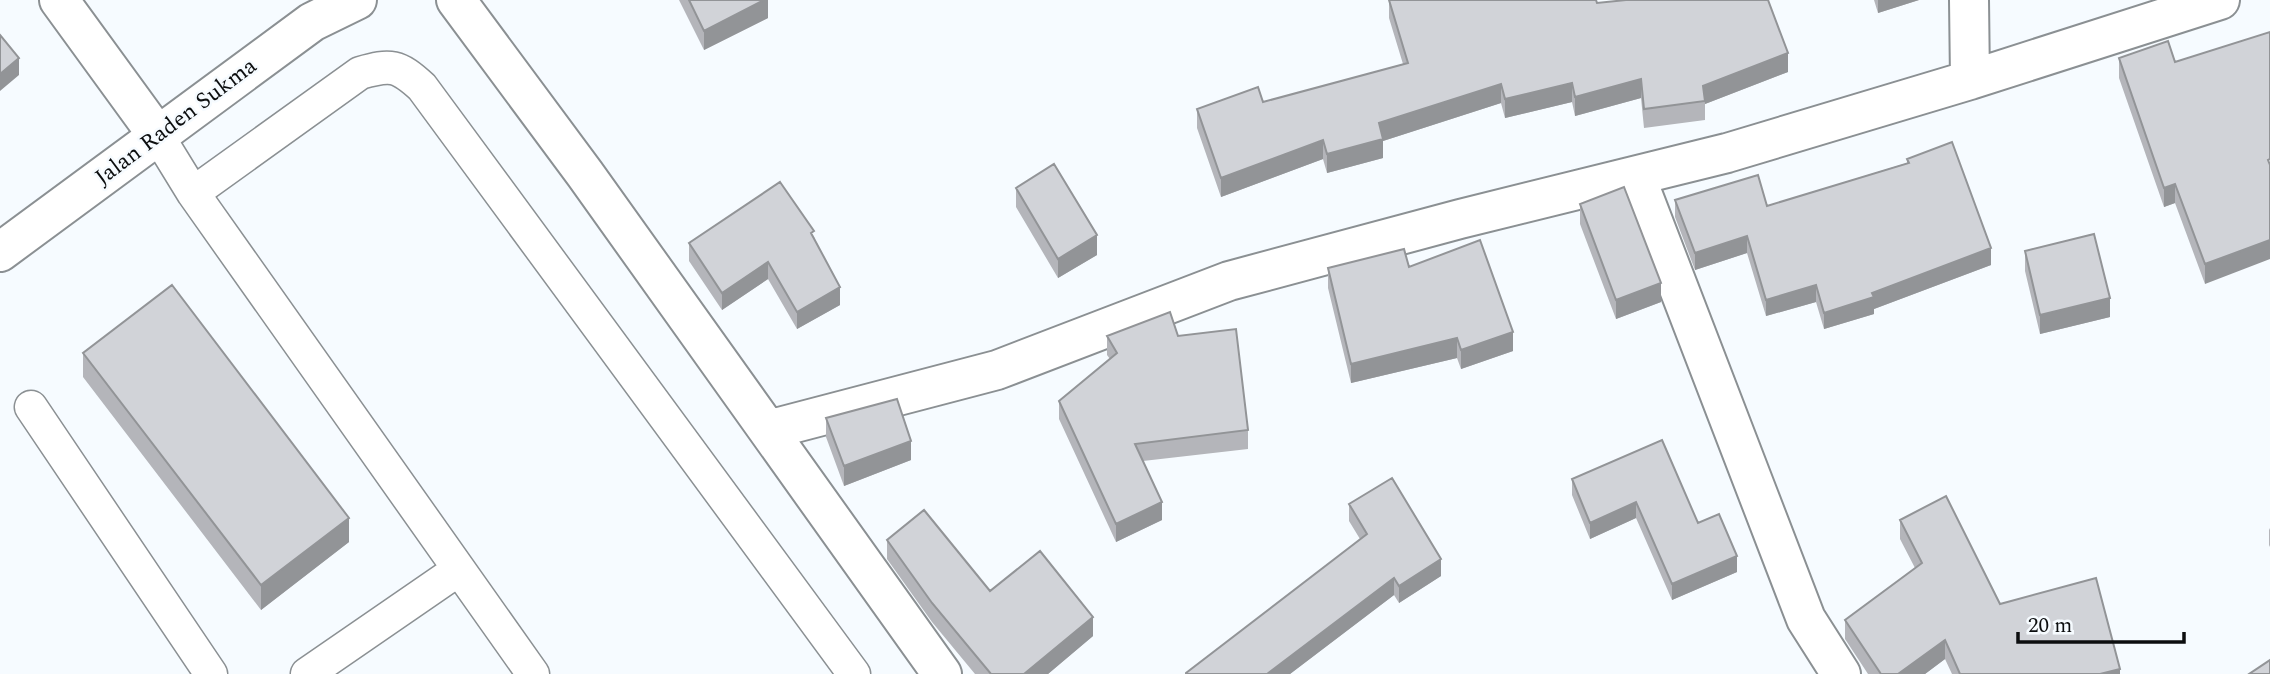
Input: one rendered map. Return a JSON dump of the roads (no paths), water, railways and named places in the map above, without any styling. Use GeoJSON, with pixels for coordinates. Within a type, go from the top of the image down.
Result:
{"type":"FeatureCollection","features":[{"type":"Feature","properties":{"kind":"street"},"geometry":{"type":"LineString","coordinates":[[59,0],[158,136]]}},
{"type":"Feature","properties":{"kind":"street","name":"Jalan Raden Sukma"},"geometry":{"type":"LineString","coordinates":[[0,252],[312,22],[356,0]]}},
{"type":"Feature","properties":{"kind":"street"},"geometry":{"type":"LineString","coordinates":[[456,0],[585,174],[942,674]]}},
{"type":"Feature","properties":{"kind":"street"},"geometry":{"type":"LineString","coordinates":[[1969,0],[1970,80]]}},
{"type":"Feature","properties":{"kind":"street"},"geometry":{"type":"LineString","coordinates":[[768,430],[997,370],[1229,281],[1460,219],[1727,153],[1970,80],[2220,0]]}},
{"type":"Feature","properties":{"kind":"street"},"geometry":{"type":"LineString","coordinates":[[1636,177],[1806,619],[1841,674]]}},
{"type":"Feature","properties":{"kind":"lane"},"geometry":{"type":"LineString","coordinates":[[194,193],[360,73],[383,66],[405,71],[422,87],[854,674]]}},
{"type":"Feature","properties":{"kind":"lane"},"geometry":{"type":"LineString","coordinates":[[158,136],[194,193],[533,674]]}},
{"type":"Feature","properties":{"kind":"lane"},"geometry":{"type":"LineString","coordinates":[[31,407],[211,674]]}},
{"type":"Feature","properties":{"kind":"lane"},"geometry":{"type":"LineString","coordinates":[[307,674],[458,570]]}}]}
